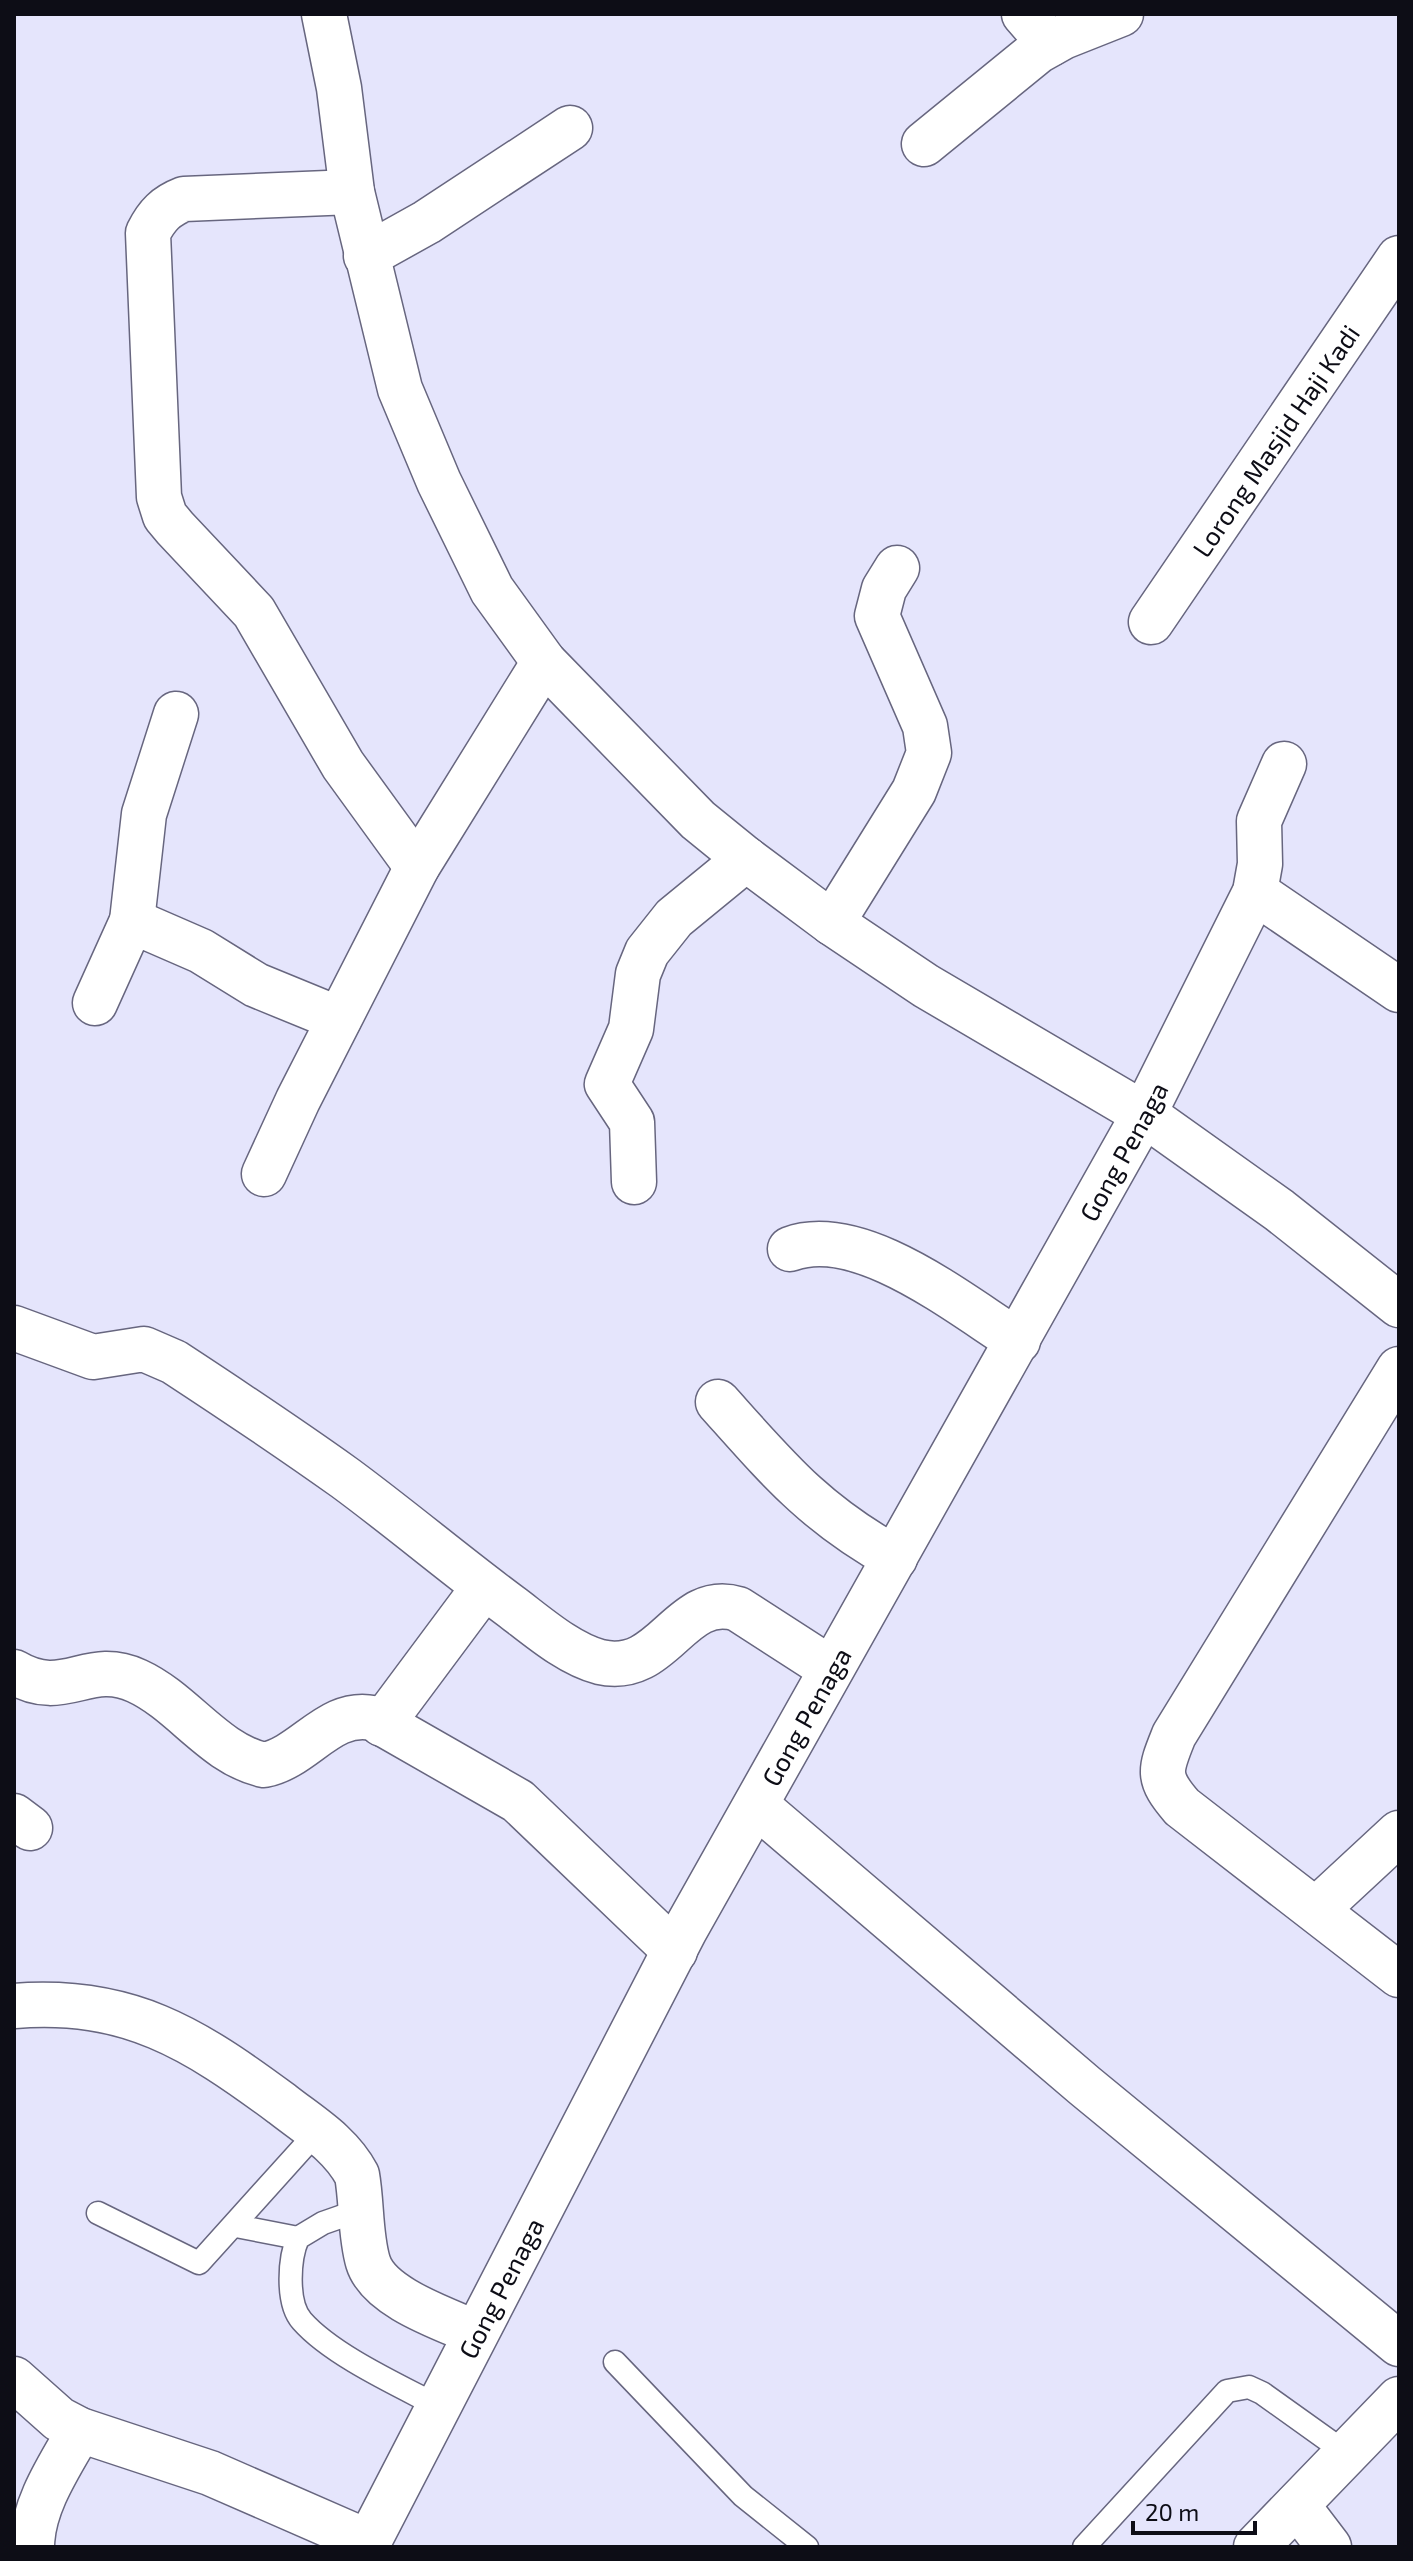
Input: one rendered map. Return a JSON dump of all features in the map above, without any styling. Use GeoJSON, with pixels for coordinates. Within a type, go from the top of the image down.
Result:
{"type":"FeatureCollection","features":[{"type":"Feature","properties":{"kind":"street"},"geometry":{"type":"LineString","coordinates":[[324,14],[339,88],[352,192],[400,389],[439,482],[492,590],[544,662],[698,820],[746,859],[832,923],[926,986],[1144,1114],[1279,1210],[1399,1305]]}},
{"type":"Feature","properties":{"kind":"street"},"geometry":{"type":"LineString","coordinates":[[924,144],[1037,29],[1121,14]]}},
{"type":"Feature","properties":{"kind":"street"},"geometry":{"type":"LineString","coordinates":[[366,256],[427,222],[570,128]]}},
{"type":"Feature","properties":{"kind":"street"},"geometry":{"type":"LineString","coordinates":[[352,192],[184,199],[162,210],[154,221],[148,233],[159,497],[165,516],[254,612],[343,765],[417,867]]}},
{"type":"Feature","properties":{"kind":"street","name":"Lorong Masjid Haji Kadi"},"geometry":{"type":"LineString","coordinates":[[1151,622],[1399,258]]}},
{"type":"Feature","properties":{"kind":"street"},"geometry":{"type":"LineString","coordinates":[[832,923],[914,791],[929,753],[925,726],[877,616],[884,589],[897,568]]}},
{"type":"Feature","properties":{"kind":"street"},"geometry":{"type":"LineString","coordinates":[[264,1174],[417,867],[544,662]]}},
{"type":"Feature","properties":{"kind":"street"},"geometry":{"type":"LineString","coordinates":[[95,1003],[132,921],[144,814],[176,714]]}},
{"type":"Feature","properties":{"kind":"street"},"geometry":{"type":"LineString","coordinates":[[1284,764],[1259,821],[1260,864],[1255,892],[1399,990]]}},
{"type":"Feature","properties":{"kind":"street"},"geometry":{"type":"LineString","coordinates":[[634,1182],[632,1122],[607,1084],[631,1029],[638,974],[647,952],[674,918],[746,859]]}},
{"type":"Feature","properties":{"kind":"street","name":"Gong Penaga"},"geometry":{"type":"LineString","coordinates":[[367,2545],[675,1951],[1144,1114],[1255,892]]}},
{"type":"Feature","properties":{"kind":"street"},"geometry":{"type":"LineString","coordinates":[[132,921],[190,945],[256,985],[339,1019]]}},
{"type":"Feature","properties":{"kind":"street"},"geometry":{"type":"LineString","coordinates":[[790,1249],[824,1242],[872,1254],[1018,1341]]}},
{"type":"Feature","properties":{"kind":"street"},"geometry":{"type":"LineString","coordinates":[[14,1328],[93,1357],[144,1349],[174,1362],[346,1479],[535,1625],[599,1662],[620,1664],[638,1660],[699,1610],[724,1605],[738,1609],[831,1669]]}},
{"type":"Feature","properties":{"kind":"street"},"geometry":{"type":"LineString","coordinates":[[1395,1387],[1174,1735],[1161,1774],[1166,1789],[1182,1807],[1399,1975]]}},
{"type":"Feature","properties":{"kind":"street"},"geometry":{"type":"LineString","coordinates":[[718,1402],[796,1489],[823,1513],[895,1558]]}},
{"type":"Feature","properties":{"kind":"street"},"geometry":{"type":"LineString","coordinates":[[382,1724],[484,1587]]}},
{"type":"Feature","properties":{"kind":"street"},"geometry":{"type":"LineString","coordinates":[[14,1672],[49,1685],[96,1672],[112,1673],[137,1681],[235,1753],[264,1765],[290,1756],[343,1719],[359,1716],[382,1724],[518,1801],[675,1951]]}},
{"type":"Feature","properties":{"kind":"street"},"geometry":{"type":"LineString","coordinates":[[756,1805],[1085,2086],[1399,2344]]}},
{"type":"Feature","properties":{"kind":"street"},"geometry":{"type":"LineString","coordinates":[[1317,1909],[1399,1833]]}},
{"type":"Feature","properties":{"kind":"street"},"geometry":{"type":"LineString","coordinates":[[14,2006],[90,2005],[157,2025],[247,2079],[318,2131],[350,2162],[357,2175],[369,2266],[383,2284],[406,2300],[476,2333]]}},
{"type":"Feature","properties":{"kind":"street"},"geometry":{"type":"LineString","coordinates":[[14,2379],[59,2419],[80,2430],[210,2473],[367,2545]]}},
{"type":"Feature","properties":{"kind":"street"},"geometry":{"type":"LineString","coordinates":[[1256,2547],[1399,2399]]}},
{"type":"Feature","properties":{"kind":"street"},"geometry":{"type":"LineString","coordinates":[[32,2547],[32,2535],[46,2492],[80,2430]]}},
{"type":"Feature","properties":{"kind":"street"},"geometry":{"type":"LineString","coordinates":[[1297,2505],[1329,2547]]}},
{"type":"Feature","properties":{"kind":"lane"},"geometry":{"type":"LineString","coordinates":[[98,2213],[199,2263],[236,2226],[318,2131]]}},
{"type":"Feature","properties":{"kind":"lane"},"geometry":{"type":"LineString","coordinates":[[363,2209],[323,2223],[298,2238],[291,2259],[295,2309],[302,2320],[377,2374],[438,2406]]}},
{"type":"Feature","properties":{"kind":"lane"},"geometry":{"type":"LineString","coordinates":[[236,2226],[298,2238]]}},
{"type":"Feature","properties":{"kind":"lane"},"geometry":{"type":"LineString","coordinates":[[615,2362],[743,2496],[807,2547]]}},
{"type":"Feature","properties":{"kind":"lane"},"geometry":{"type":"LineString","coordinates":[[1084,2547],[1227,2391],[1249,2387],[1262,2393],[1346,2453]]}}]}
